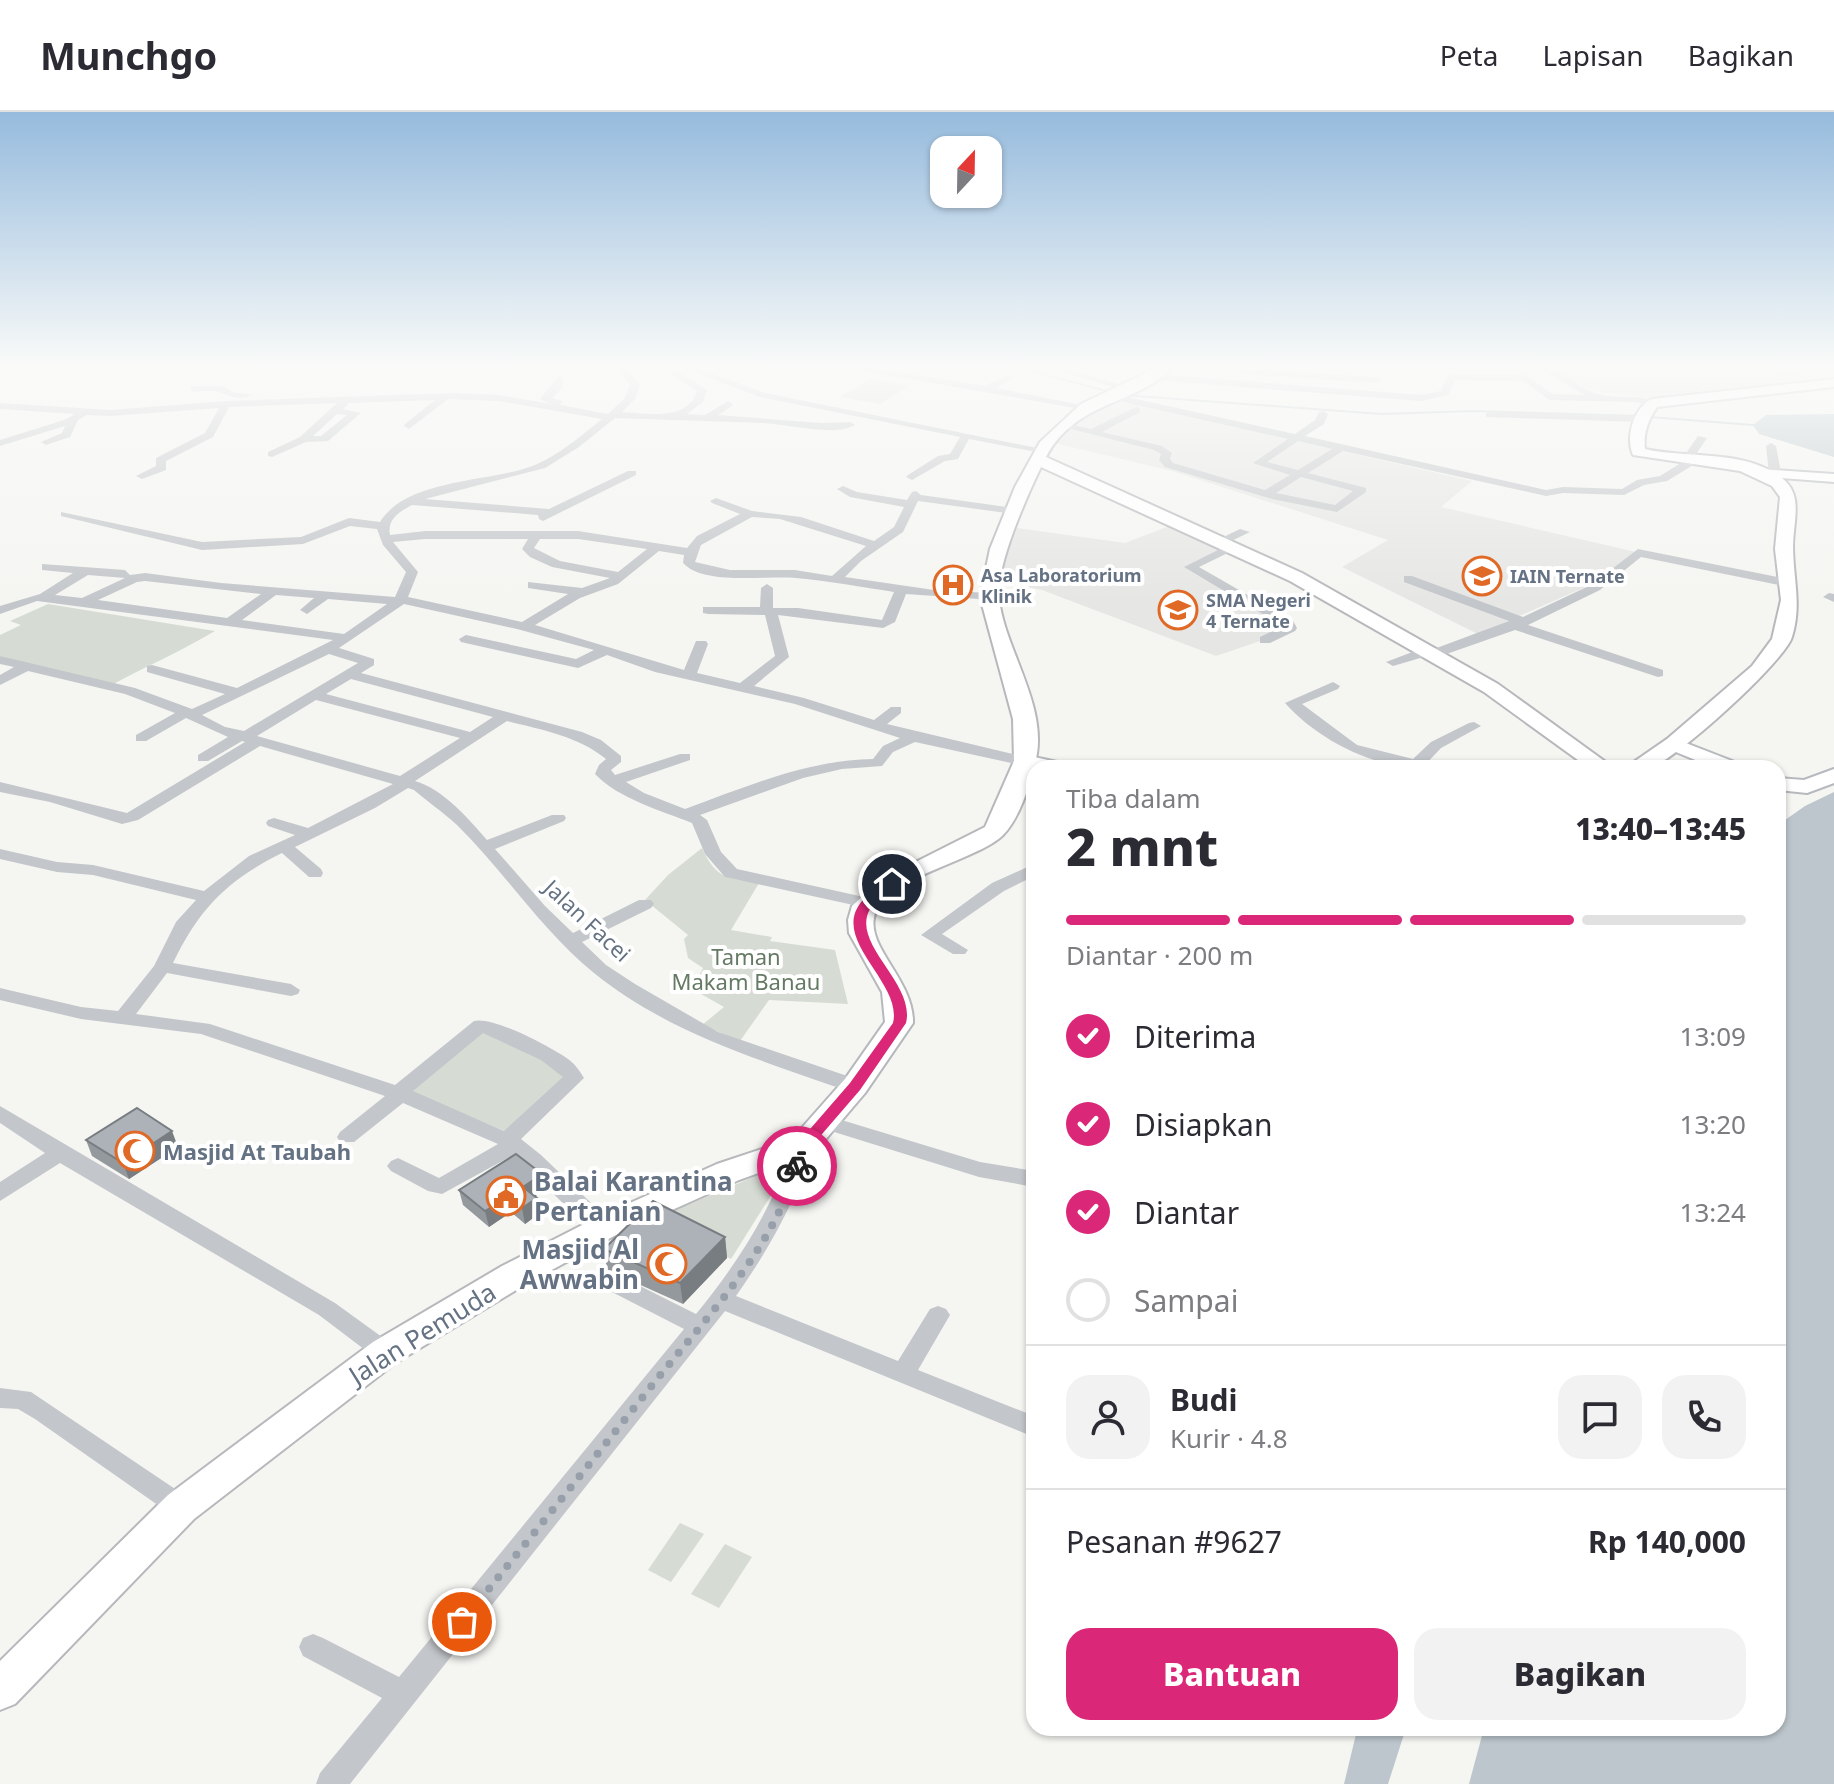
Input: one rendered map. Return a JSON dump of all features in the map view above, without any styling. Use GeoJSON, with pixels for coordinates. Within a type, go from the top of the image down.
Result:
{"type":"FeatureCollection","features":[{"type":"Feature","properties":{"kind":"highway"},"geometry":{"type":"LineString","coordinates":[[867,903],[892,884],[993,832],[1001,823],[1025,761],[1024,719],[989,597],[999,549],[1040,454],[1047,446]]}},
{"type":"Feature","properties":{"kind":"highway"},"geometry":{"type":"LineString","coordinates":[[1636,446],[1638,452],[1734,464],[1767,473],[1783,486],[1788,497],[1784,529],[1787,619],[1777,649],[1745,683],[1648,760]]}},
{"type":"Feature","properties":{"kind":"highway"},"geometry":{"type":"LineString","coordinates":[[1040,454],[1233,540],[1491,688],[1592,760]]}},
{"type":"Feature","properties":{"kind":"highway","name":"Jalan Pemuda"},"geometry":{"type":"LineString","coordinates":[[0,1690],[181,1507],[385,1352],[476,1296],[603,1228],[728,1172],[803,1146],[855,1086],[899,1023],[902,1011],[888,977],[865,944],[861,916],[867,903]]}},
{"type":"Feature","properties":{"kind":"main road"},"geometry":{"type":"LineString","coordinates":[[1767,473],[1834,478]]}},
{"type":"Feature","properties":{"kind":"main road"},"geometry":{"type":"LineString","coordinates":[[1675,741],[1716,760]]}},
{"type":"Feature","properties":{"kind":"main road"},"geometry":{"type":"LineString","coordinates":[[1786,785],[1807,787],[1834,775]]}},
{"type":"Feature","properties":{"kind":"street"},"geometry":{"type":"LineString","coordinates":[[142,476],[160,469],[160,460],[187,446]]}},
{"type":"Feature","properties":{"kind":"street"},"geometry":{"type":"LineString","coordinates":[[272,454],[289,446]]}},
{"type":"Feature","properties":{"kind":"street"},"geometry":{"type":"LineString","coordinates":[[384,532],[389,517],[413,501],[443,488],[542,465],[569,446]]}},
{"type":"Feature","properties":{"kind":"street"},"geometry":{"type":"LineString","coordinates":[[912,477],[943,457],[954,457],[960,446]]}},
{"type":"Feature","properties":{"kind":"street"},"geometry":{"type":"LineString","coordinates":[[1005,446],[1040,454]]}},
{"type":"Feature","properties":{"kind":"street"},"geometry":{"type":"LineString","coordinates":[[1150,446],[1167,453],[1164,460],[1169,465],[1267,494],[1337,509],[1362,491],[1258,463],[1283,446]]}},
{"type":"Feature","properties":{"kind":"street"},"geometry":{"type":"LineString","coordinates":[[1288,446],[1411,477]]}},
{"type":"Feature","properties":{"kind":"street"},"geometry":{"type":"LineString","coordinates":[[1331,446],[1526,494],[1552,494],[1563,490],[1624,492],[1641,482],[1663,479],[1690,459],[1697,446]]}},
{"type":"Feature","properties":{"kind":"street"},"geometry":{"type":"LineString","coordinates":[[1767,473],[1771,446]]}},
{"type":"Feature","properties":{"kind":"street"},"geometry":{"type":"LineString","coordinates":[[1267,494],[1340,448]]}},
{"type":"Feature","properties":{"kind":"street"},"geometry":{"type":"LineString","coordinates":[[620,576],[567,566],[532,555],[527,538],[531,525],[632,473]]}},
{"type":"Feature","properties":{"kind":"street"},"geometry":{"type":"LineString","coordinates":[[843,489],[854,495],[1014,511]]}},
{"type":"Feature","properties":{"kind":"street"},"geometry":{"type":"LineString","coordinates":[[836,579],[899,529],[913,499]]}},
{"type":"Feature","properties":{"kind":"street"},"geometry":{"type":"LineString","coordinates":[[413,501],[551,513]]}},
{"type":"Feature","properties":{"kind":"street"},"geometry":{"type":"LineString","coordinates":[[716,501],[751,514],[809,523],[842,538],[877,545]]}},
{"type":"Feature","properties":{"kind":"street"},"geometry":{"type":"LineString","coordinates":[[65,514],[202,546],[303,540],[349,522],[384,532],[527,538],[578,535],[689,552]]}},
{"type":"Feature","properties":{"kind":"street"},"geometry":{"type":"LineString","coordinates":[[751,514],[700,539],[689,552],[691,566],[989,597]]}},
{"type":"Feature","properties":{"kind":"street"},"geometry":{"type":"LineString","coordinates":[[141,738],[344,638],[399,600],[412,572],[384,532]]}},
{"type":"Feature","properties":{"kind":"street"},"geometry":{"type":"LineString","coordinates":[[1233,540],[1190,567],[1288,624],[1290,628],[1265,640]]}},
{"type":"Feature","properties":{"kind":"street"},"geometry":{"type":"LineString","coordinates":[[525,626],[582,592],[604,586],[657,547]]}},
{"type":"Feature","properties":{"kind":"street"},"geometry":{"type":"LineString","coordinates":[[1393,662],[1516,623],[1602,584],[1641,547],[1788,583]]}},
{"type":"Feature","properties":{"kind":"street"},"geometry":{"type":"LineString","coordinates":[[46,567],[125,574]]}},
{"type":"Feature","properties":{"kind":"street"},"geometry":{"type":"LineString","coordinates":[[0,610],[43,597],[86,571]]}},
{"type":"Feature","properties":{"kind":"street"},"geometry":{"type":"LineString","coordinates":[[84,602],[134,578],[145,577],[399,600],[525,626],[689,676],[799,701],[913,737],[1025,761]]}},
{"type":"Feature","properties":{"kind":"street"},"geometry":{"type":"LineString","coordinates":[[1408,579],[1516,623],[1658,673]]}},
{"type":"Feature","properties":{"kind":"street"},"geometry":{"type":"LineString","coordinates":[[532,585],[582,592]]}},
{"type":"Feature","properties":{"kind":"street"},"geometry":{"type":"LineString","coordinates":[[743,688],[782,657],[768,611],[767,588]]}},
{"type":"Feature","properties":{"kind":"street"},"geometry":{"type":"LineString","coordinates":[[708,610],[768,611],[883,624],[888,622],[902,589]]}},
{"type":"Feature","properties":{"kind":"street"},"geometry":{"type":"LineString","coordinates":[[230,622],[273,591]]}},
{"type":"Feature","properties":{"kind":"street"},"geometry":{"type":"LineString","coordinates":[[307,610],[327,594]]}},
{"type":"Feature","properties":{"kind":"street"},"geometry":{"type":"LineString","coordinates":[[43,597],[344,638]]}},
{"type":"Feature","properties":{"kind":"street"},"geometry":{"type":"LineString","coordinates":[[466,639],[578,664],[605,650]]}},
{"type":"Feature","properties":{"kind":"street"},"geometry":{"type":"LineString","coordinates":[[689,676],[701,644]]}},
{"type":"Feature","properties":{"kind":"street"},"geometry":{"type":"LineString","coordinates":[[0,787],[42,795],[122,819],[132,817],[249,737],[368,665],[368,660],[325,648]]}},
{"type":"Feature","properties":{"kind":"street","name":"Jalan Facei"},"geometry":{"type":"LineString","coordinates":[[0,660],[130,691],[189,713],[206,725],[407,781],[446,805],[512,882],[600,969],[711,1036],[855,1086]]}},
{"type":"Feature","properties":{"kind":"street"},"geometry":{"type":"LineString","coordinates":[[0,681],[25,667]]}},
{"type":"Feature","properties":{"kind":"street"},"geometry":{"type":"LineString","coordinates":[[152,669],[235,692]]}},
{"type":"Feature","properties":{"kind":"street"},"geometry":{"type":"LineString","coordinates":[[352,675],[563,730],[596,743],[616,759],[602,771],[638,796],[686,814],[704,825],[713,854],[731,873],[867,903]]}},
{"type":"Feature","properties":{"kind":"street"},"geometry":{"type":"LineString","coordinates":[[1333,686],[1292,703],[1352,748],[1394,760]]}},
{"type":"Feature","properties":{"kind":"street"},"geometry":{"type":"LineString","coordinates":[[316,696],[472,737]]}},
{"type":"Feature","properties":{"kind":"street"},"geometry":{"type":"LineString","coordinates":[[876,726],[896,710]]}},
{"type":"Feature","properties":{"kind":"street"},"geometry":{"type":"LineString","coordinates":[[123,1018],[162,967],[182,926],[207,897],[246,866],[407,781],[506,715]]}},
{"type":"Feature","properties":{"kind":"street"},"geometry":{"type":"LineString","coordinates":[[1421,760],[1436,745],[1474,726]]}},
{"type":"Feature","properties":{"kind":"street"},"geometry":{"type":"LineString","coordinates":[[203,758],[249,737]]}},
{"type":"Feature","properties":{"kind":"street"},"geometry":{"type":"LineString","coordinates":[[686,814],[798,774],[842,764],[877,763],[888,749],[913,737]]}},
{"type":"Feature","properties":{"kind":"street"},"geometry":{"type":"LineString","coordinates":[[613,781],[685,757]]}},
{"type":"Feature","properties":{"kind":"street"},"geometry":{"type":"LineString","coordinates":[[484,847],[558,818]]}},
{"type":"Feature","properties":{"kind":"street"},"geometry":{"type":"LineString","coordinates":[[274,823],[310,834]]}},
{"type":"Feature","properties":{"kind":"street"},"geometry":{"type":"LineString","coordinates":[[284,846],[315,873]]}},
{"type":"Feature","properties":{"kind":"street"},"geometry":{"type":"LineString","coordinates":[[0,854],[57,867],[107,873],[207,897]]}},
{"type":"Feature","properties":{"kind":"street"},"geometry":{"type":"LineString","coordinates":[[959,950],[925,938],[998,887],[1026,873]]}},
{"type":"Feature","properties":{"kind":"street"},"geometry":{"type":"LineString","coordinates":[[572,940],[645,904]]}},
{"type":"Feature","properties":{"kind":"street"},"geometry":{"type":"LineString","coordinates":[[162,967],[291,990]]}},
{"type":"Feature","properties":{"kind":"street"},"geometry":{"type":"LineString","coordinates":[[0,994],[54,1008],[203,1028],[400,1094],[510,1142],[603,1228]]}},
{"type":"Feature","properties":{"kind":"street"},"geometry":{"type":"LineString","coordinates":[[347,1137],[400,1094],[474,1021],[518,1041],[575,1074],[510,1142],[442,1186],[436,1186],[398,1166]]}},
{"type":"Feature","properties":{"kind":"street"},"geometry":{"type":"LineString","coordinates":[[0,1113],[60,1153],[327,1309],[385,1352]]}},
{"type":"Feature","properties":{"kind":"street"},"geometry":{"type":"LineString","coordinates":[[825,1122],[979,1169],[1026,1178]]}},
{"type":"Feature","properties":{"kind":"street"},"geometry":{"type":"LineString","coordinates":[[331,1784],[721,1300],[763,1241],[790,1192],[803,1146]]}},
{"type":"Feature","properties":{"kind":"street"},"geometry":{"type":"LineString","coordinates":[[0,1193],[60,1153]]}},
{"type":"Feature","properties":{"kind":"street"},"geometry":{"type":"LineString","coordinates":[[620,1286],[699,1326]]}},
{"type":"Feature","properties":{"kind":"street"},"geometry":{"type":"LineString","coordinates":[[721,1300],[1026,1424]]}},
{"type":"Feature","properties":{"kind":"street"},"geometry":{"type":"LineString","coordinates":[[904,1372],[938,1315]]}},
{"type":"Feature","properties":{"kind":"street"},"geometry":{"type":"LineString","coordinates":[[0,1398],[22,1399],[44,1412],[181,1507]]}},
{"type":"Feature","properties":{"kind":"street"},"geometry":{"type":"LineString","coordinates":[[313,1647],[403,1694]]}},
{"type":"Feature","properties":{"kind":"shaded area"},"geometry":{"type":"Polygon","coordinates":[[[1067,446],[1320,446],[1472,481],[1441,507],[1636,552],[1590,585],[1478,634],[1342,567],[1388,540],[1172,471],[1067,446]]]}},
{"type":"Feature","properties":{"kind":"shaded area"},"geometry":{"type":"Polygon","coordinates":[[[1798,446],[1834,446],[1834,457],[1798,446]]]}},
{"type":"Feature","properties":{"kind":"shaded area","name":"SMA Negeri 4 Ternate"},"geometry":{"type":"Polygon","coordinates":[[[1172,525],[1233,551],[1196,566],[1296,629],[1216,656],[1042,590],[997,580],[1017,528],[1125,543],[1172,525]]]}},
{"type":"Feature","properties":{"kind":"shaded area"},"geometry":{"type":"Polygon","coordinates":[[[1834,792],[1834,1784],[1344,1784],[1356,1736],[1786,1736],[1786,819],[1834,792]]]}},
{"type":"Feature","properties":{"kind":"green space"},"geometry":{"type":"Polygon","coordinates":[[[48,604],[215,631],[108,687],[0,656],[0,635],[21,625],[10,621],[48,604]]]}},
{"type":"Feature","properties":{"kind":"green space","name":"Taman Makam Banau"},"geometry":{"type":"Polygon","coordinates":[[[702,848],[712,866],[724,875],[759,883],[731,930],[772,937],[770,941],[835,950],[848,1004],[769,1000],[740,1041],[702,1025],[724,1007],[701,994],[713,985],[699,976],[703,968],[688,958],[684,939],[688,935],[645,900],[668,875],[702,848]]]}},
{"type":"Feature","properties":{"kind":"green space"},"geometry":{"type":"Polygon","coordinates":[[[482,1027],[570,1074],[507,1132],[404,1089],[482,1027]]]}},
{"type":"Feature","properties":{"kind":"green space"},"geometry":{"type":"Polygon","coordinates":[[[774,1172],[780,1181],[731,1259],[654,1219],[763,1173],[774,1172]]]}},
{"type":"Feature","properties":{"kind":"green space"},"geometry":{"type":"Polygon","coordinates":[[[680,1523],[704,1534],[671,1582],[648,1570],[680,1523]]]}},
{"type":"Feature","properties":{"kind":"green space"},"geometry":{"type":"Polygon","coordinates":[[[725,1544],[752,1557],[719,1608],[691,1594],[725,1544]]]}},
{"type":"Feature","properties":{"kind":"pier"},"geometry":{"type":"Polygon","coordinates":[[[1403,1736],[1482,1736],[1469,1784],[1388,1784],[1403,1736]]]}},
{"type":"Feature","properties":{"kind":"building"},"geometry":{"type":"Polygon","coordinates":[[[137,1108],[172,1131],[123,1163],[86,1140],[137,1108]]]}},
{"type":"Feature","properties":{"kind":"building"},"geometry":{"type":"Polygon","coordinates":[[[516,1154],[542,1174],[523,1187],[537,1198],[522,1208],[508,1197],[485,1211],[459,1190],[516,1154]]]}},
{"type":"Feature","properties":{"kind":"building"},"geometry":{"type":"Polygon","coordinates":[[[653,1201],[725,1237],[680,1283],[604,1249],[653,1201]]]}},
{"type":"Feature","properties":{"kind":"way so far"},"geometry":{"type":"LineString","coordinates":[[462,1622],[721,1300],[763,1241],[790,1192],[797,1166]]}},
{"type":"Feature","properties":{"kind":"place","name":"IAIN Ternate"},"geometry":{"type":"Point","coordinates":[1482,576]}},
{"type":"Feature","properties":{"kind":"place","name":"Asa Laboratorium Klinik"},"geometry":{"type":"Point","coordinates":[953,585]}},
{"type":"Feature","properties":{"kind":"place","name":"SMA Negeri 4 Ternate"},"geometry":{"type":"Point","coordinates":[1178,610]}},
{"type":"Feature","properties":{"kind":"place","name":"Masjid At Taubah"},"geometry":{"type":"Point","coordinates":[135,1151]}},
{"type":"Feature","properties":{"kind":"place","name":"Balai Karantina Pertanian"},"geometry":{"type":"Point","coordinates":[506,1196]}},
{"type":"Feature","properties":{"kind":"place","name":"Masjid Al Awwabin"},"geometry":{"type":"Point","coordinates":[667,1264]}},
{"type":"Feature","properties":{"kind":"route"},"geometry":{"type":"LineString","coordinates":[[797,1166],[803,1146],[855,1086],[899,1023],[902,1011],[899,997],[883,967],[865,944],[861,928],[861,916],[867,903],[892,884]]}}]}
